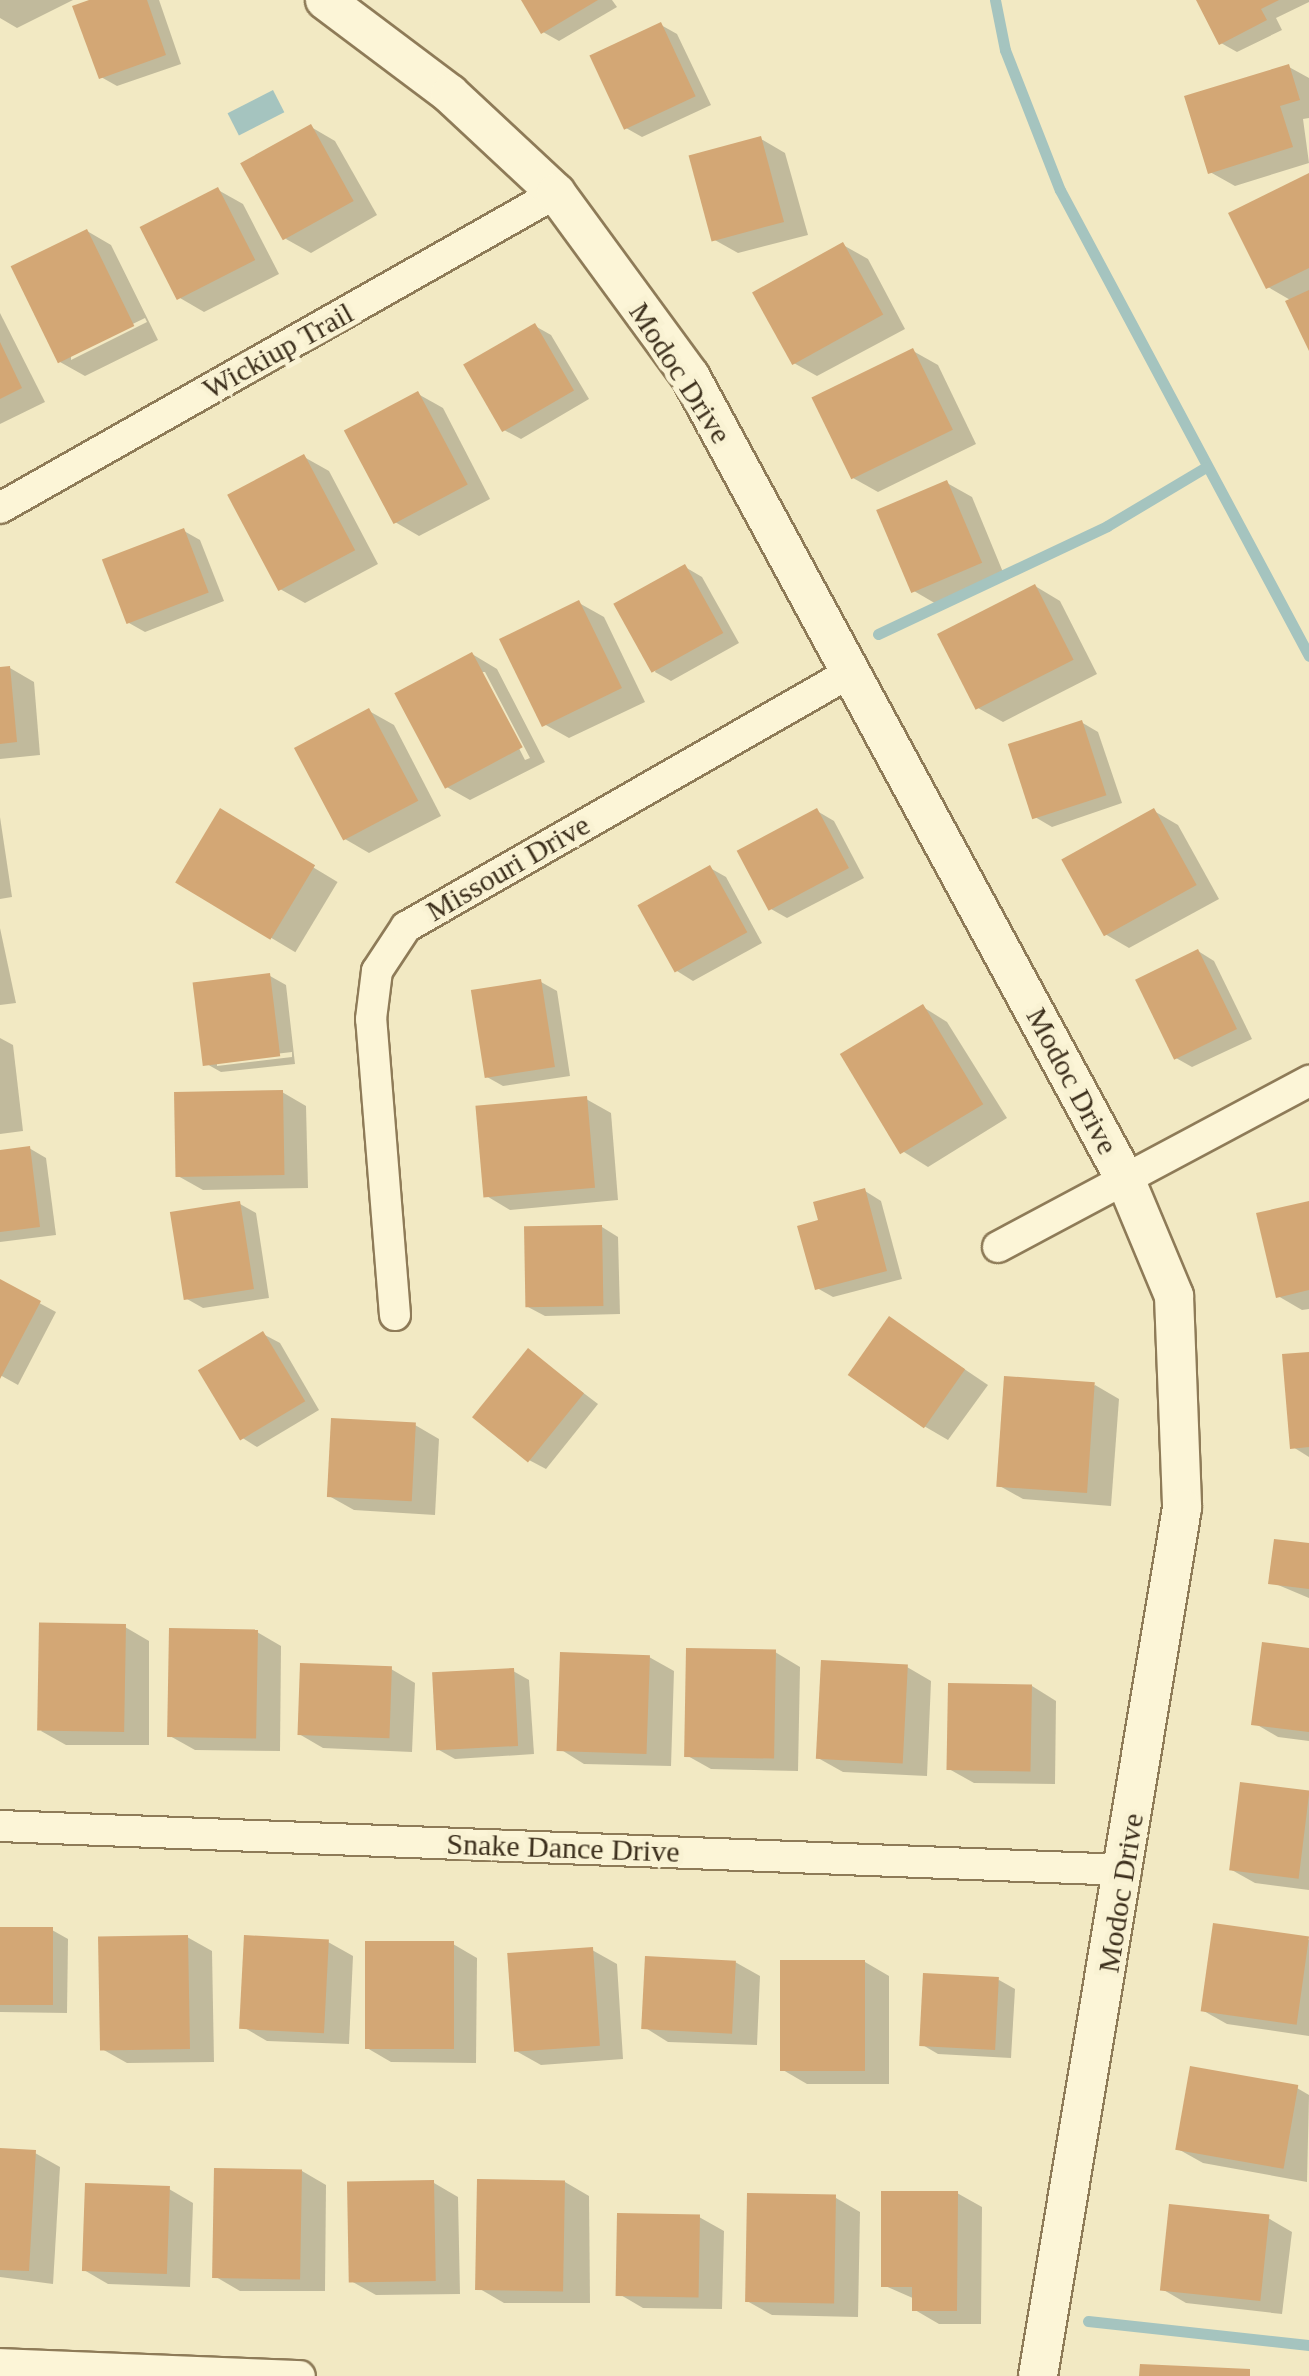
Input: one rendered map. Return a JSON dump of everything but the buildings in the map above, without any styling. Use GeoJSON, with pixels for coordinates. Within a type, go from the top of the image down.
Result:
{"type":"FeatureCollection","features":[{"type":"Feature","properties":{"kind":"street","name":"Modoc Drive"},"geometry":{"type":"LineString","coordinates":[[325,0],[450,94],[556,194],[690,376],[1126,1181],[1174,1296],[1182,1508],[1126,1870],[1038,2376]]}},
{"type":"Feature","properties":{"kind":"street","name":"Wickiup Trail"},"geometry":{"type":"LineString","coordinates":[[0,508],[556,194]]}},
{"type":"Feature","properties":{"kind":"street","name":"Missouri Drive"},"geometry":{"type":"LineString","coordinates":[[395,1315],[371,1019],[377,971],[406,927],[851,672]]}},
{"type":"Feature","properties":{"kind":"street"},"geometry":{"type":"LineString","coordinates":[[998,1247],[1309,1081]]}},
{"type":"Feature","properties":{"kind":"street","name":"Snake Dance Drive"},"geometry":{"type":"LineString","coordinates":[[0,1826],[1126,1870]]}},
{"type":"Feature","properties":{"kind":"street"},"geometry":{"type":"LineString","coordinates":[[0,2364],[300,2376]]}},
{"type":"Feature","properties":{"kind":"water"},"geometry":{"type":"Polygon","coordinates":[[[273,90],[284,112],[239,135],[228,113],[273,90]]]}},
{"type":"Feature","properties":{"kind":"waterway"},"geometry":{"type":"LineString","coordinates":[[995,0],[1005,50],[1060,190],[1309,656]]}},
{"type":"Feature","properties":{"kind":"waterway"},"geometry":{"type":"LineString","coordinates":[[878,634],[1107,526],[1206,467]]}},
{"type":"Feature","properties":{"kind":"waterway"},"geometry":{"type":"LineString","coordinates":[[1088,2321],[1309,2345]]}}]}
